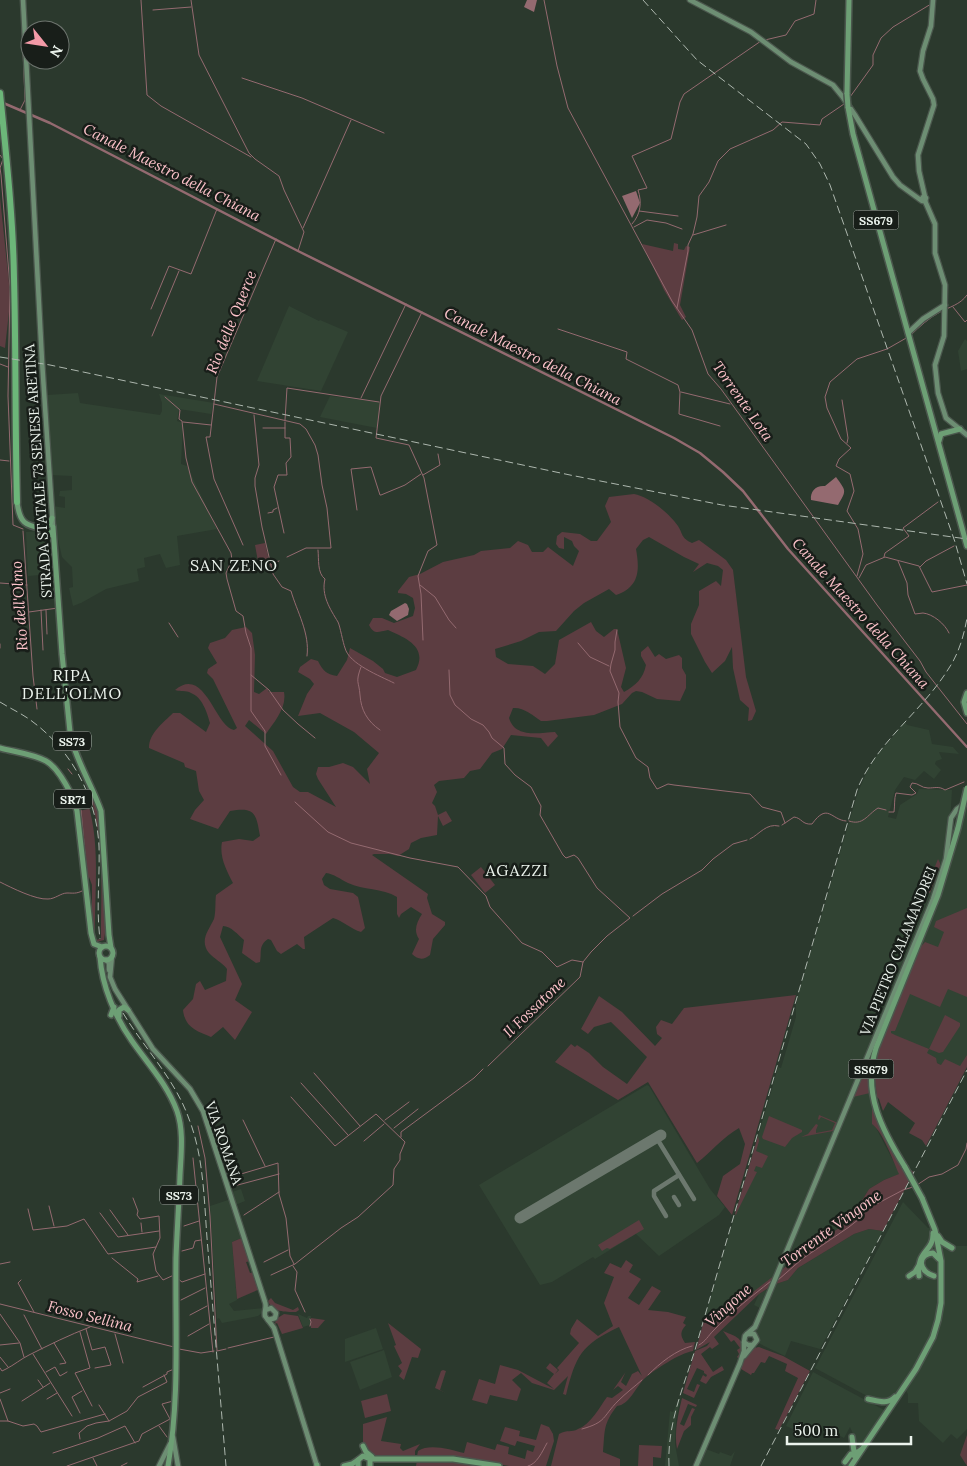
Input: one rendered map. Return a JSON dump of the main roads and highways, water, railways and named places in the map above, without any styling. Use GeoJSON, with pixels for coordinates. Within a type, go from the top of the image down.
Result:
{"type":"FeatureCollection","features":[{"type":"Feature","properties":{"kind":"highway"},"geometry":{"type":"LineString","coordinates":[[0,93],[14,277],[15,421],[18,502]]}},
{"type":"Feature","properties":{"kind":"highway"},"geometry":{"type":"LineString","coordinates":[[0,111],[9,203]]}},
{"type":"Feature","properties":{"kind":"main road","name":"STRADA STATALE 73 SENESE ARETINA"},"geometry":{"type":"LineString","coordinates":[[23,0],[42,371],[52,518]]}},
{"type":"Feature","properties":{"kind":"main road"},"geometry":{"type":"LineString","coordinates":[[690,0],[752,32],[791,62],[822,78],[837,89],[893,177],[900,185],[923,199]]}},
{"type":"Feature","properties":{"kind":"main road","name":"SS679"},"geometry":{"type":"LineString","coordinates":[[849,0],[847,94],[853,134],[906,326],[911,330],[910,339],[967,546]]}},
{"type":"Feature","properties":{"kind":"main road"},"geometry":{"type":"LineString","coordinates":[[932,0],[932,26],[920,62],[923,79],[934,105],[919,148],[919,171],[923,199],[935,224],[935,253],[944,280],[944,336],[935,365],[938,393],[944,415],[948,421],[967,435]]}},
{"type":"Feature","properties":{"kind":"main road"},"geometry":{"type":"LineString","coordinates":[[911,330],[923,319],[945,308]]}},
{"type":"Feature","properties":{"kind":"main road"},"geometry":{"type":"LineString","coordinates":[[940,449],[939,439],[941,434],[960,429]]}},
{"type":"Feature","properties":{"kind":"main road"},"geometry":{"type":"LineString","coordinates":[[18,502],[20,517],[32,528],[46,527],[50,524],[52,518]]}},
{"type":"Feature","properties":{"kind":"main road","name":"STRADA STATALE 73 SENESE ARETINA"},"geometry":{"type":"LineString","coordinates":[[46,527],[54,543],[62,654],[73,744],[96,795],[101,811],[112,956]]}},
{"type":"Feature","properties":{"kind":"main road"},"geometry":{"type":"LineString","coordinates":[[46,527],[52,535],[54,543]]}},
{"type":"Feature","properties":{"kind":"main road"},"geometry":{"type":"LineString","coordinates":[[967,692],[964,702],[967,713]]}},
{"type":"Feature","properties":{"kind":"main road","name":"SR71"},"geometry":{"type":"LineString","coordinates":[[0,748],[46,761],[53,767],[67,786],[77,811],[90,939],[102,957]]}},
{"type":"Feature","properties":{"kind":"main road","name":"SS679"},"geometry":{"type":"LineString","coordinates":[[851,1466],[926,1352],[933,1337],[941,1302],[942,1263],[934,1229],[922,1198],[885,1133],[875,1110],[871,1084],[872,1062],[889,1014],[938,895],[958,828],[967,788]]}},
{"type":"Feature","properties":{"kind":"main road","name":"VIA PIETRO CALAMANDREI"},"geometry":{"type":"LineString","coordinates":[[761,1313],[933,899],[946,859],[951,818],[957,809],[967,802]]}},
{"type":"Feature","properties":{"kind":"main road","name":"SR71"},"geometry":{"type":"LineString","coordinates":[[85,894],[92,938],[96,946],[103,946]]}},
{"type":"Feature","properties":{"kind":"main road","name":"STRADA STATALE 73 SENESE ARETINA"},"geometry":{"type":"LineString","coordinates":[[102,957],[103,946],[107,943],[109,935]]}},
{"type":"Feature","properties":{"kind":"main road"},"geometry":{"type":"LineString","coordinates":[[103,946],[111,948]]}},
{"type":"Feature","properties":{"kind":"main road"},"geometry":{"type":"LineString","coordinates":[[102,957],[112,956]]}},
{"type":"Feature","properties":{"kind":"main road","name":"VIA ROMANA"},"geometry":{"type":"LineString","coordinates":[[112,956],[111,982],[156,1054],[183,1081],[196,1098],[202,1111],[268,1309]]}},
{"type":"Feature","properties":{"kind":"main road","name":"SS73"},"geometry":{"type":"LineString","coordinates":[[102,957],[101,967],[124,1028]]}},
{"type":"Feature","properties":{"kind":"main road","name":"SS73"},"geometry":{"type":"LineString","coordinates":[[102,957],[101,970],[111,1012],[166,1088],[180,1123],[182,1145],[176,1258],[176,1392],[174,1436],[168,1466]]}},
{"type":"Feature","properties":{"kind":"main road","name":"VIA ROMANA"},"geometry":{"type":"LineString","coordinates":[[102,957],[109,965],[108,977],[110,985],[128,1010]]}},
{"type":"Feature","properties":{"kind":"main road"},"geometry":{"type":"LineString","coordinates":[[109,990],[111,1012]]}},
{"type":"Feature","properties":{"kind":"main road"},"geometry":{"type":"LineString","coordinates":[[119,1016],[119,1009],[124,1007],[128,1010]]}},
{"type":"Feature","properties":{"kind":"main road"},"geometry":{"type":"LineString","coordinates":[[934,1229],[942,1242],[952,1248],[946,1250],[942,1263]]}},
{"type":"Feature","properties":{"kind":"main road"},"geometry":{"type":"LineString","coordinates":[[934,1229],[933,1242],[919,1260],[919,1275],[920,1263],[926,1254],[933,1253],[938,1256],[942,1263]]}},
{"type":"Feature","properties":{"kind":"main road"},"geometry":{"type":"LineString","coordinates":[[923,1258],[921,1265],[924,1271],[934,1276]]}},
{"type":"Feature","properties":{"kind":"main road"},"geometry":{"type":"LineString","coordinates":[[909,1276],[918,1267]]}},
{"type":"Feature","properties":{"kind":"main road"},"geometry":{"type":"LineString","coordinates":[[274,1328],[276,1311],[268,1309],[265,1316],[274,1328],[316,1465]]}},
{"type":"Feature","properties":{"kind":"main road"},"geometry":{"type":"LineString","coordinates":[[696,1466],[740,1363],[744,1351],[745,1336],[755,1327],[761,1313]]}},
{"type":"Feature","properties":{"kind":"main road"},"geometry":{"type":"LineString","coordinates":[[740,1363],[756,1342],[761,1313]]}},
{"type":"Feature","properties":{"kind":"main road"},"geometry":{"type":"LineString","coordinates":[[268,1320],[275,1318]]}},
{"type":"Feature","properties":{"kind":"main road"},"geometry":{"type":"LineString","coordinates":[[747,1334],[752,1334],[756,1338]]}},
{"type":"Feature","properties":{"kind":"main road"},"geometry":{"type":"LineString","coordinates":[[744,1342],[748,1345],[753,1345]]}},
{"type":"Feature","properties":{"kind":"main road"},"geometry":{"type":"LineString","coordinates":[[868,1399],[888,1402],[906,1385]]}},
{"type":"Feature","properties":{"kind":"main road"},"geometry":{"type":"LineString","coordinates":[[159,1466],[174,1436]]}},
{"type":"Feature","properties":{"kind":"main road"},"geometry":{"type":"LineString","coordinates":[[174,1436],[178,1466]]}},
{"type":"Feature","properties":{"kind":"main road"},"geometry":{"type":"LineString","coordinates":[[852,1437],[851,1452],[858,1452],[864,1447]]}},
{"type":"Feature","properties":{"kind":"main road"},"geometry":{"type":"LineString","coordinates":[[362,1446],[370,1456],[383,1460]]}},
{"type":"Feature","properties":{"kind":"main road"},"geometry":{"type":"LineString","coordinates":[[845,1462],[851,1454],[855,1455],[851,1466]]}},
{"type":"Feature","properties":{"kind":"main road"},"geometry":{"type":"LineString","coordinates":[[350,1466],[357,1464],[363,1456],[371,1464],[383,1460],[413,1458],[453,1459],[499,1466]]}},
{"type":"Feature","properties":{"kind":"main road"},"geometry":{"type":"LineString","coordinates":[[344,1466],[357,1464]]}},
{"type":"Feature","properties":{"kind":"waterway"},"geometry":{"type":"LineString","coordinates":[[20,110],[25,100],[21,0]]}},
{"type":"Feature","properties":{"kind":"waterway"},"geometry":{"type":"LineString","coordinates":[[141,0],[147,95],[161,106],[251,157]]}},
{"type":"Feature","properties":{"kind":"waterway"},"geometry":{"type":"LineString","coordinates":[[191,0],[199,55],[249,153],[279,176],[304,232],[298,251]]}},
{"type":"Feature","properties":{"kind":"waterway","name":"Torrente Lota"},"geometry":{"type":"LineString","coordinates":[[544,0],[557,66],[568,108],[672,301],[692,330],[708,374],[721,389],[877,605],[920,661],[926,672],[967,724]]}},
{"type":"Feature","properties":{"kind":"waterway"},"geometry":{"type":"LineString","coordinates":[[765,40],[786,35],[795,21],[814,14],[816,0]]}},
{"type":"Feature","properties":{"kind":"waterway"},"geometry":{"type":"LineString","coordinates":[[850,97],[873,65],[873,55],[881,38],[893,27],[931,4]]}},
{"type":"Feature","properties":{"kind":"waterway"},"geometry":{"type":"LineString","coordinates":[[153,10],[191,7]]}},
{"type":"Feature","properties":{"kind":"waterway"},"geometry":{"type":"LineString","coordinates":[[632,224],[640,208],[638,190],[647,188],[632,156],[671,139],[680,102],[684,94],[761,41]]}},
{"type":"Feature","properties":{"kind":"waterway"},"geometry":{"type":"LineString","coordinates":[[242,78],[302,98],[384,133]]}},
{"type":"Feature","properties":{"kind":"waterway","name":"Canale Maestro della Chiana"},"geometry":{"type":"LineString","coordinates":[[1,102],[50,123],[298,251],[674,438],[700,453],[743,491],[788,549],[967,747]]}},
{"type":"Feature","properties":{"kind":"waterway"},"geometry":{"type":"LineString","coordinates":[[677,308],[688,245],[697,217],[699,196],[709,182],[718,161],[730,149],[773,130],[782,122],[820,125],[822,119],[844,104]]}},
{"type":"Feature","properties":{"kind":"waterway"},"geometry":{"type":"LineString","coordinates":[[303,228],[351,120]]}},
{"type":"Feature","properties":{"kind":"waterway","name":"Rio dell'Olmo"},"geometry":{"type":"LineString","coordinates":[[0,155],[3,159],[0,168],[10,287],[8,396],[13,525],[23,529]]}},
{"type":"Feature","properties":{"kind":"waterway"},"geometry":{"type":"LineString","coordinates":[[151,309],[169,266],[191,274],[217,209]]}},
{"type":"Feature","properties":{"kind":"waterway"},"geometry":{"type":"LineString","coordinates":[[639,211],[678,216]]}},
{"type":"Feature","properties":{"kind":"waterway"},"geometry":{"type":"LineString","coordinates":[[634,227],[647,220],[666,223],[682,229]]}},
{"type":"Feature","properties":{"kind":"waterway"},"geometry":{"type":"LineString","coordinates":[[693,235],[726,225]]}},
{"type":"Feature","properties":{"kind":"waterway","name":"Rio delle Querce"},"geometry":{"type":"LineString","coordinates":[[243,545],[214,479],[206,437],[210,437],[217,377],[276,239]]}},
{"type":"Feature","properties":{"kind":"waterway"},"geometry":{"type":"LineString","coordinates":[[152,336],[179,271]]}},
{"type":"Feature","properties":{"kind":"waterway","name":"Torrente Vingone"},"geometry":{"type":"LineString","coordinates":[[911,335],[932,317],[958,303],[967,295]]}},
{"type":"Feature","properties":{"kind":"waterway"},"geometry":{"type":"LineString","coordinates":[[361,398],[406,304]]}},
{"type":"Feature","properties":{"kind":"waterway"},"geometry":{"type":"LineString","coordinates":[[953,307],[965,322],[967,320]]}},
{"type":"Feature","properties":{"kind":"waterway"},"geometry":{"type":"LineString","coordinates":[[422,312],[381,396],[376,438],[409,445],[424,478],[437,545],[428,551],[418,576],[421,594],[423,640]]}},
{"type":"Feature","properties":{"kind":"waterway"},"geometry":{"type":"LineString","coordinates":[[558,329],[627,352],[626,359],[678,385],[680,392],[679,414],[720,426]]}},
{"type":"Feature","properties":{"kind":"waterway","name":"Torrente Vingone"},"geometry":{"type":"LineString","coordinates":[[857,576],[863,554],[858,529],[847,511],[854,491],[850,474],[836,466],[839,459],[851,448],[841,439],[827,408],[825,397],[830,382],[857,359],[887,349],[908,337]]}},
{"type":"Feature","properties":{"kind":"waterway"},"geometry":{"type":"LineString","coordinates":[[0,364],[8,367]]}},
{"type":"Feature","properties":{"kind":"waterway"},"geometry":{"type":"LineString","coordinates":[[285,420],[287,388],[379,402]]}},
{"type":"Feature","properties":{"kind":"waterway"},"geometry":{"type":"LineString","coordinates":[[681,392],[730,404]]}},
{"type":"Feature","properties":{"kind":"waterway","name":"Rio delle Querce"},"geometry":{"type":"LineString","coordinates":[[165,397],[180,410],[179,419],[182,421],[186,458],[192,482],[231,553],[232,560],[226,573],[227,579],[236,611],[243,616],[251,648],[251,711],[265,731],[265,746],[281,775]]}},
{"type":"Feature","properties":{"kind":"waterway"},"geometry":{"type":"LineString","coordinates":[[842,400],[848,438],[847,443]]}},
{"type":"Feature","properties":{"kind":"waterway"},"geometry":{"type":"LineString","coordinates":[[214,404],[300,424],[306,429],[315,445],[327,508],[331,548],[306,548],[287,557]]}},
{"type":"Feature","properties":{"kind":"waterway"},"geometry":{"type":"LineString","coordinates":[[254,415],[259,465],[255,486],[262,527],[273,574],[282,587],[291,591],[307,639],[307,656]]}},
{"type":"Feature","properties":{"kind":"waterway","name":"Rio delle Querce"},"geometry":{"type":"LineString","coordinates":[[183,422],[211,425]]}},
{"type":"Feature","properties":{"kind":"waterway"},"geometry":{"type":"LineString","coordinates":[[284,533],[274,487],[278,475],[287,475],[286,463],[291,457],[290,438],[285,438],[285,422]]}},
{"type":"Feature","properties":{"kind":"waterway"},"geometry":{"type":"LineString","coordinates":[[263,428],[285,428]]}},
{"type":"Feature","properties":{"kind":"waterway"},"geometry":{"type":"LineString","coordinates":[[423,475],[440,465],[438,454]]}},
{"type":"Feature","properties":{"kind":"waterway"},"geometry":{"type":"LineString","coordinates":[[0,460],[9,461]]}},
{"type":"Feature","properties":{"kind":"waterway"},"geometry":{"type":"LineString","coordinates":[[357,510],[351,469],[371,467],[380,495],[405,485],[421,474]]}},
{"type":"Feature","properties":{"kind":"waterway"},"geometry":{"type":"LineString","coordinates":[[884,557],[885,553],[909,536],[903,528],[938,502]]}},
{"type":"Feature","properties":{"kind":"waterway"},"geometry":{"type":"LineString","coordinates":[[268,513],[273,512],[277,508]]}},
{"type":"Feature","properties":{"kind":"waterway","name":"Rio dell'Olmo"},"geometry":{"type":"LineString","coordinates":[[23,531],[37,709]]}},
{"type":"Feature","properties":{"kind":"waterway"},"geometry":{"type":"LineString","coordinates":[[920,567],[926,561],[954,546]]}},
{"type":"Feature","properties":{"kind":"waterway"},"geometry":{"type":"LineString","coordinates":[[318,550],[320,570],[325,579],[325,596],[338,622],[348,654],[366,669],[394,683]]}},
{"type":"Feature","properties":{"kind":"waterway"},"geometry":{"type":"LineString","coordinates":[[859,578],[866,565],[885,557],[919,566],[932,592],[967,585]]}},
{"type":"Feature","properties":{"kind":"waterway"},"geometry":{"type":"LineString","coordinates":[[271,565],[279,561]]}},
{"type":"Feature","properties":{"kind":"waterway"},"geometry":{"type":"LineString","coordinates":[[898,561],[907,583],[908,595],[915,614],[923,613],[935,617],[945,626],[949,633]]}},
{"type":"Feature","properties":{"kind":"waterway"},"geometry":{"type":"LineString","coordinates":[[0,583],[27,585]]}},
{"type":"Feature","properties":{"kind":"waterway"},"geometry":{"type":"LineString","coordinates":[[420,585],[435,597],[456,628]]}},
{"type":"Feature","properties":{"kind":"waterway"},"geometry":{"type":"LineString","coordinates":[[29,612],[58,608]]}},
{"type":"Feature","properties":{"kind":"waterway"},"geometry":{"type":"LineString","coordinates":[[41,610],[43,650]]}},
{"type":"Feature","properties":{"kind":"waterway"},"geometry":{"type":"LineString","coordinates":[[46,610],[47,634]]}},
{"type":"Feature","properties":{"kind":"waterway"},"geometry":{"type":"LineString","coordinates":[[169,623],[178,637]]}},
{"type":"Feature","properties":{"kind":"waterway"},"geometry":{"type":"LineString","coordinates":[[617,630],[610,671],[619,693],[620,727],[636,758],[648,767],[650,778],[657,789],[668,784],[750,794],[762,807],[781,812],[785,823]]}},
{"type":"Feature","properties":{"kind":"waterway"},"geometry":{"type":"LineString","coordinates":[[578,643],[590,657],[609,666]]}},
{"type":"Feature","properties":{"kind":"waterway"},"geometry":{"type":"LineString","coordinates":[[361,667],[358,679],[362,706],[368,719],[380,730]]}},
{"type":"Feature","properties":{"kind":"waterway"},"geometry":{"type":"LineString","coordinates":[[449,670],[450,695],[455,705],[471,719],[483,725],[492,738],[504,748],[505,764],[515,775],[531,787],[541,806],[540,815],[563,855],[566,858],[574,855],[578,858],[597,888],[630,918],[607,936],[591,952],[583,962],[580,977],[488,1066]]}},
{"type":"Feature","properties":{"kind":"waterway"},"geometry":{"type":"LineString","coordinates":[[251,675],[269,690],[283,710],[315,738]]}},
{"type":"Feature","properties":{"kind":"waterway","name":"Rio dell'Olmo"},"geometry":{"type":"LineString","coordinates":[[68,769],[72,774]]}},
{"type":"Feature","properties":{"kind":"waterway","name":"Il Fossatone"},"geometry":{"type":"LineString","coordinates":[[889,812],[894,812],[896,793],[912,795],[916,793],[910,787],[912,783],[926,788],[945,790],[964,782]]}},
{"type":"Feature","properties":{"kind":"waterway"},"geometry":{"type":"LineString","coordinates":[[295,802],[328,832],[351,843],[410,858],[458,867],[486,896],[490,907],[522,943],[542,952],[557,967],[572,960],[583,962]]}},
{"type":"Feature","properties":{"kind":"waterway","name":"Il Fossatone"},"geometry":{"type":"LineString","coordinates":[[849,821],[861,821],[878,808],[886,810]]}},
{"type":"Feature","properties":{"kind":"waterway","name":"Rio dell'Olmo"},"geometry":{"type":"LineString","coordinates":[[81,810],[87,876]]}},
{"type":"Feature","properties":{"kind":"waterway","name":"Il Fossatone"},"geometry":{"type":"LineString","coordinates":[[782,825],[794,817],[812,824],[822,814],[826,813],[846,821]]}},
{"type":"Feature","properties":{"kind":"waterway","name":"Il Fossatone"},"geometry":{"type":"LineString","coordinates":[[750,839],[767,827],[779,826]]}},
{"type":"Feature","properties":{"kind":"waterway","name":"Il Fossatone"},"geometry":{"type":"LineString","coordinates":[[633,916],[662,894],[702,870],[733,844],[747,840]]}},
{"type":"Feature","properties":{"kind":"waterway","name":"Rio dell'Olmo"},"geometry":{"type":"LineString","coordinates":[[0,882],[43,899],[51,899],[65,893],[82,891]]}},
{"type":"Feature","properties":{"kind":"waterway","name":"Il Fossatone"},"geometry":{"type":"LineString","coordinates":[[401,1137],[401,1132],[474,1078],[483,1069]]}},
{"type":"Feature","properties":{"kind":"waterway"},"geometry":{"type":"LineString","coordinates":[[314,1073],[360,1126]]}},
{"type":"Feature","properties":{"kind":"waterway"},"geometry":{"type":"LineString","coordinates":[[301,1083],[348,1135]]}},
{"type":"Feature","properties":{"kind":"waterway","name":"Il Fossatone"},"geometry":{"type":"LineString","coordinates":[[271,1275],[295,1264],[358,1217],[393,1185],[394,1169],[400,1160],[400,1154],[405,1142],[376,1114],[335,1146],[291,1097]]}},
{"type":"Feature","properties":{"kind":"waterway"},"geometry":{"type":"LineString","coordinates":[[385,1120],[409,1102]]}},
{"type":"Feature","properties":{"kind":"waterway"},"geometry":{"type":"LineString","coordinates":[[394,1128],[418,1109]]}},
{"type":"Feature","properties":{"kind":"waterway"},"geometry":{"type":"LineString","coordinates":[[243,1120],[265,1166]]}},
{"type":"Feature","properties":{"kind":"waterway"},"geometry":{"type":"LineString","coordinates":[[364,1141],[384,1124]]}},
{"type":"Feature","properties":{"kind":"waterway"},"geometry":{"type":"LineString","coordinates":[[198,1126],[205,1158],[210,1216],[217,1351],[226,1349]]}},
{"type":"Feature","properties":{"kind":"waterway"},"geometry":{"type":"LineString","coordinates":[[222,1142],[235,1171],[241,1174],[278,1163],[279,1194],[286,1218],[290,1256],[294,1264]]}},
{"type":"Feature","properties":{"kind":"waterway","name":"Torrente Vingone"},"geometry":{"type":"LineString","coordinates":[[917,1185],[929,1177],[942,1174],[958,1165],[967,1143]]}},
{"type":"Feature","properties":{"kind":"waterway"},"geometry":{"type":"LineString","coordinates":[[193,1158],[213,1352]]}},
{"type":"Feature","properties":{"kind":"waterway"},"geometry":{"type":"LineString","coordinates":[[234,1186],[279,1174]]}},
{"type":"Feature","properties":{"kind":"waterway","name":"Torrente Vingone"},"geometry":{"type":"LineString","coordinates":[[778,1280],[802,1259],[849,1227],[869,1208],[903,1190],[913,1187]]}},
{"type":"Feature","properties":{"kind":"waterway"},"geometry":{"type":"LineString","coordinates":[[244,1215],[279,1192]]}},
{"type":"Feature","properties":{"kind":"waterway"},"geometry":{"type":"LineString","coordinates":[[133,1198],[138,1211],[137,1215],[140,1219],[159,1216],[160,1238],[153,1254],[156,1271],[163,1280],[174,1275]]}},
{"type":"Feature","properties":{"kind":"waterway"},"geometry":{"type":"LineString","coordinates":[[49,1206],[54,1226]]}},
{"type":"Feature","properties":{"kind":"waterway"},"geometry":{"type":"LineString","coordinates":[[28,1209],[33,1230],[67,1226],[84,1219],[108,1254],[156,1247]]}},
{"type":"Feature","properties":{"kind":"waterway"},"geometry":{"type":"LineString","coordinates":[[110,1210],[128,1235]]}},
{"type":"Feature","properties":{"kind":"waterway"},"geometry":{"type":"LineString","coordinates":[[100,1213],[118,1237],[159,1231]]}},
{"type":"Feature","properties":{"kind":"waterway"},"geometry":{"type":"LineString","coordinates":[[184,1226],[199,1221]]}},
{"type":"Feature","properties":{"kind":"waterway"},"geometry":{"type":"LineString","coordinates":[[141,1223],[142,1232]]}},
{"type":"Feature","properties":{"kind":"waterway"},"geometry":{"type":"LineString","coordinates":[[182,1251],[193,1248],[195,1241],[201,1240]]}},
{"type":"Feature","properties":{"kind":"waterway"},"geometry":{"type":"LineString","coordinates":[[264,1262],[288,1250]]}},
{"type":"Feature","properties":{"kind":"waterway"},"geometry":{"type":"LineString","coordinates":[[112,1258],[138,1279],[137,1282],[158,1276]]}},
{"type":"Feature","properties":{"kind":"waterway"},"geometry":{"type":"LineString","coordinates":[[0,1264],[10,1262]]}},
{"type":"Feature","properties":{"kind":"waterway","name":"Fosso Sellina"},"geometry":{"type":"LineString","coordinates":[[293,1266],[297,1272],[295,1290],[305,1312]]}},
{"type":"Feature","properties":{"kind":"waterway"},"geometry":{"type":"LineString","coordinates":[[177,1278],[182,1282],[205,1274]]}},
{"type":"Feature","properties":{"kind":"waterway"},"geometry":{"type":"LineString","coordinates":[[21,1280],[18,1283],[34,1312]]}},
{"type":"Feature","properties":{"kind":"waterway","name":"Vingone"},"geometry":{"type":"LineString","coordinates":[[699,1345],[734,1311],[771,1281]]}},
{"type":"Feature","properties":{"kind":"waterway"},"geometry":{"type":"LineString","coordinates":[[181,1300],[205,1288]]}},
{"type":"Feature","properties":{"kind":"waterway","name":"Fosso Sellina"},"geometry":{"type":"LineString","coordinates":[[0,1304],[174,1347]]}},
{"type":"Feature","properties":{"kind":"waterway"},"geometry":{"type":"LineString","coordinates":[[190,1315],[207,1306]]}},
{"type":"Feature","properties":{"kind":"waterway"},"geometry":{"type":"LineString","coordinates":[[0,1314],[20,1343],[24,1357]]}},
{"type":"Feature","properties":{"kind":"waterway"},"geometry":{"type":"LineString","coordinates":[[24,1315],[42,1349]]}},
{"type":"Feature","properties":{"kind":"waterway","name":"Fosso Sellina"},"geometry":{"type":"LineString","coordinates":[[310,1319],[310,1326]]}},
{"type":"Feature","properties":{"kind":"waterway"},"geometry":{"type":"LineString","coordinates":[[188,1336],[209,1324]]}},
{"type":"Feature","properties":{"kind":"waterway"},"geometry":{"type":"LineString","coordinates":[[0,1368],[2,1371],[29,1355],[90,1327]]}},
{"type":"Feature","properties":{"kind":"waterway"},"geometry":{"type":"LineString","coordinates":[[86,1329],[92,1350],[105,1347],[111,1365],[95,1368]]}},
{"type":"Feature","properties":{"kind":"waterway"},"geometry":{"type":"LineString","coordinates":[[80,1332],[90,1368],[75,1373],[92,1406]]}},
{"type":"Feature","properties":{"kind":"waterway"},"geometry":{"type":"LineString","coordinates":[[115,1334],[123,1363]]}},
{"type":"Feature","properties":{"kind":"waterway","name":"Fosso Sellina"},"geometry":{"type":"LineString","coordinates":[[228,1348],[274,1337]]}},
{"type":"Feature","properties":{"kind":"waterway"},"geometry":{"type":"LineString","coordinates":[[0,1345],[19,1343]]}},
{"type":"Feature","properties":{"kind":"waterway"},"geometry":{"type":"LineString","coordinates":[[54,1343],[66,1363],[60,1364]]}},
{"type":"Feature","properties":{"kind":"waterway","name":"Vingone"},"geometry":{"type":"LineString","coordinates":[[648,1375],[669,1358],[692,1346]]}},
{"type":"Feature","properties":{"kind":"waterway","name":"Fosso Sellina"},"geometry":{"type":"LineString","coordinates":[[179,1349],[201,1353],[214,1351]]}},
{"type":"Feature","properties":{"kind":"waterway"},"geometry":{"type":"LineString","coordinates":[[33,1354],[72,1416]]}},
{"type":"Feature","properties":{"kind":"waterway"},"geometry":{"type":"LineString","coordinates":[[0,1357],[8,1367]]}},
{"type":"Feature","properties":{"kind":"waterway"},"geometry":{"type":"LineString","coordinates":[[46,1372],[55,1367],[60,1376],[67,1372]]}},
{"type":"Feature","properties":{"kind":"waterway"},"geometry":{"type":"LineString","coordinates":[[143,1387],[174,1369]]}},
{"type":"Feature","properties":{"kind":"waterway"},"geometry":{"type":"LineString","coordinates":[[80,1439],[79,1433],[87,1426],[109,1421],[127,1411],[138,1397],[167,1382],[164,1375]]}},
{"type":"Feature","properties":{"kind":"waterway"},"geometry":{"type":"LineString","coordinates":[[38,1380],[43,1387]]}},
{"type":"Feature","properties":{"kind":"waterway","name":"Vingone"},"geometry":{"type":"LineString","coordinates":[[582,1429],[600,1421],[618,1401],[642,1380]]}},
{"type":"Feature","properties":{"kind":"waterway"},"geometry":{"type":"LineString","coordinates":[[22,1401],[50,1383]]}},
{"type":"Feature","properties":{"kind":"waterway"},"geometry":{"type":"LineString","coordinates":[[0,1393],[10,1389]]}},
{"type":"Feature","properties":{"kind":"waterway"},"geometry":{"type":"LineString","coordinates":[[80,1413],[72,1397],[82,1391]]}},
{"type":"Feature","properties":{"kind":"waterway"},"geometry":{"type":"LineString","coordinates":[[47,1399],[57,1393]]}},
{"type":"Feature","properties":{"kind":"waterway"},"geometry":{"type":"LineString","coordinates":[[0,1399],[8,1421]]}},
{"type":"Feature","properties":{"kind":"waterway"},"geometry":{"type":"LineString","coordinates":[[67,1466],[139,1441],[142,1434],[170,1419],[162,1404],[173,1401]]}},
{"type":"Feature","properties":{"kind":"waterway"},"geometry":{"type":"LineString","coordinates":[[99,1405],[109,1421]]}},
{"type":"Feature","properties":{"kind":"waterway"},"geometry":{"type":"LineString","coordinates":[[0,1421],[8,1421],[23,1426],[34,1424],[41,1432],[105,1414]]}},
{"type":"Feature","properties":{"kind":"waterway"},"geometry":{"type":"LineString","coordinates":[[53,1453],[98,1438],[125,1426],[135,1443]]}},
{"type":"Feature","properties":{"kind":"waterway"},"geometry":{"type":"LineString","coordinates":[[159,1426],[167,1437]]}},
{"type":"Feature","properties":{"kind":"waterway","name":"Vingone"},"geometry":{"type":"LineString","coordinates":[[528,1466],[537,1460],[547,1443]]}},
{"type":"Feature","properties":{"kind":"waterway"},"geometry":{"type":"LineString","coordinates":[[93,1458],[97,1466]]}},
{"type":"Feature","properties":{"kind":"waterway"},"geometry":{"type":"LineString","coordinates":[[121,1466],[127,1463]]}},
{"type":"Feature","properties":{"kind":"railway"},"geometry":{"type":"LineString","coordinates":[[643,0],[697,60],[806,144],[820,164],[830,185],[955,542],[967,584]]}},
{"type":"Feature","properties":{"kind":"railway"},"geometry":{"type":"LineString","coordinates":[[0,357],[50,365],[570,475],[722,505],[967,539]]}},
{"type":"Feature","properties":{"kind":"railway"},"geometry":{"type":"LineString","coordinates":[[669,1466],[673,1421],[857,790],[876,756],[926,699],[949,668],[961,644],[967,618]]}},
{"type":"Feature","properties":{"kind":"railway"},"geometry":{"type":"LineString","coordinates":[[0,702],[29,719],[47,734],[70,761],[88,794],[97,829],[99,847],[98,916],[100,939]]}},
{"type":"Feature","properties":{"kind":"railway"},"geometry":{"type":"LineString","coordinates":[[123,1013],[176,1090],[189,1119],[198,1151],[203,1184],[226,1466]]}},
{"type":"Feature","properties":{"kind":"railway"},"geometry":{"type":"LineString","coordinates":[[761,1466],[967,1070]]}},
{"type":"Feature","properties":{"kind":"district","name":"SAN ZENO"},"geometry":{"type":"Point","coordinates":[234,565]}},
{"type":"Feature","properties":{"kind":"district","name":"RIPA DELL'OLMO"},"geometry":{"type":"Point","coordinates":[72,684]}},
{"type":"Feature","properties":{"kind":"district","name":"AGAZZI"},"geometry":{"type":"Point","coordinates":[517,870]}}]}
